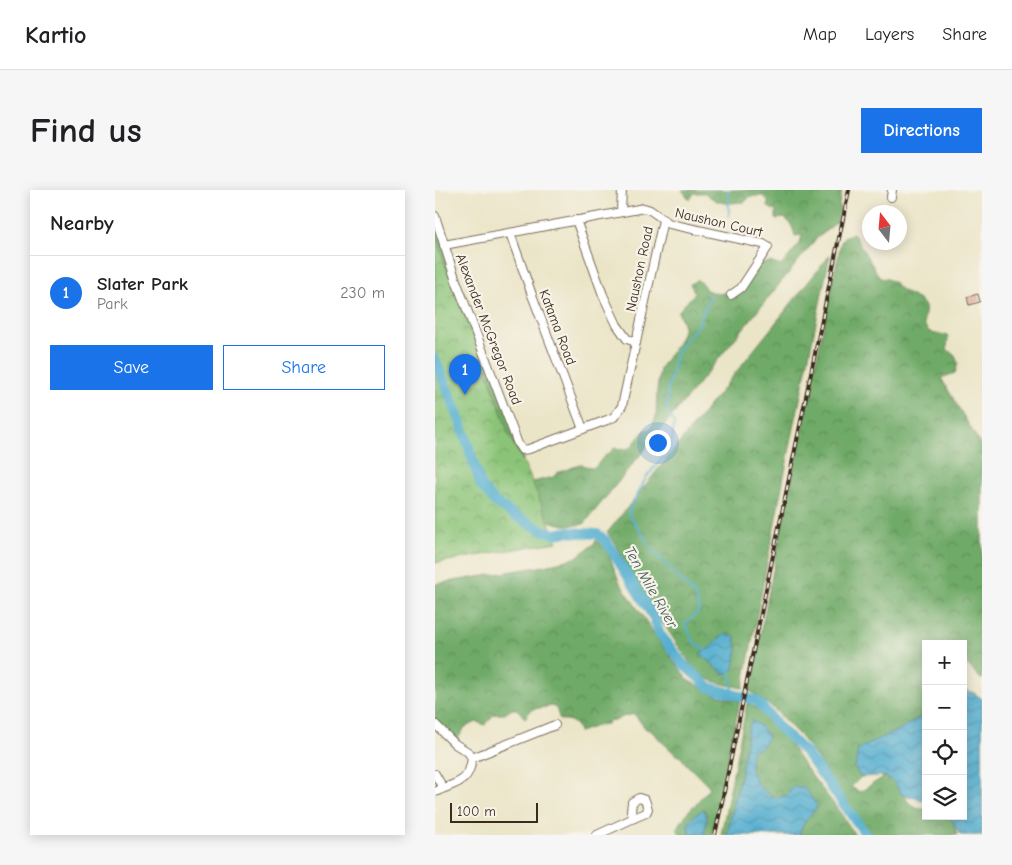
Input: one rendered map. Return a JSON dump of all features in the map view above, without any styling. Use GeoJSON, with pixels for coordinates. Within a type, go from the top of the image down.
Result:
{"type":"FeatureCollection","features":[{"type":"Feature","properties":{"kind":"street"},"geometry":{"type":"LineString","coordinates":[[621,212],[622,190]]}},
{"type":"Feature","properties":{"kind":"street","name":"Naushon Road"},"geometry":{"type":"LineString","coordinates":[[444,245],[645,208],[663,220],[622,406],[614,417],[522,450]]}},
{"type":"Feature","properties":{"kind":"street","name":"Alexander McGregor Road"},"geometry":{"type":"LineString","coordinates":[[435,216],[455,278],[518,444],[522,450]]}},
{"type":"Feature","properties":{"kind":"street"},"geometry":{"type":"LineString","coordinates":[[576,220],[600,286],[617,325],[627,339],[636,342]]}},
{"type":"Feature","properties":{"kind":"street","name":"Naushon Court"},"geometry":{"type":"LineString","coordinates":[[663,220],[669,224],[726,235],[763,244],[768,247],[741,288],[731,294]]}},
{"type":"Feature","properties":{"kind":"street","name":"Katama Road"},"geometry":{"type":"LineString","coordinates":[[510,233],[522,270],[583,429]]}},
{"type":"Feature","properties":{"kind":"street"},"geometry":{"type":"LineString","coordinates":[[435,724],[455,744],[468,752],[472,758],[466,778],[457,784],[435,792]]}},
{"type":"Feature","properties":{"kind":"street"},"geometry":{"type":"LineString","coordinates":[[472,758],[555,725]]}},
{"type":"Feature","properties":{"kind":"street"},"geometry":{"type":"LineString","coordinates":[[435,774],[443,788]]}},
{"type":"Feature","properties":{"kind":"street"},"geometry":{"type":"LineString","coordinates":[[597,835],[634,818]]}},
{"type":"Feature","properties":{"kind":"green space"},"geometry":{"type":"Polygon","coordinates":[[[682,190],[842,190],[839,205],[841,212],[837,222],[817,238],[584,524],[568,526],[535,518],[435,341],[435,215],[522,452],[525,474],[533,482],[553,477],[557,473],[582,464],[593,468],[614,448],[620,450],[630,448],[644,431],[651,428],[656,417],[660,368],[679,341],[683,330],[683,323],[678,312],[695,293],[690,284],[697,280],[702,283],[706,290],[718,294],[729,292],[736,294],[760,264],[770,262],[781,266],[800,243],[802,235],[795,236],[788,221],[784,218],[776,219],[776,211],[768,207],[768,201],[763,196],[751,196],[745,202],[724,203],[715,200],[705,193],[694,193],[690,200],[682,190]]]}},
{"type":"Feature","properties":{"kind":"green space"},"geometry":{"type":"Polygon","coordinates":[[[435,233],[445,265],[482,356],[509,435],[526,467],[557,542],[435,563],[435,233]]]}},
{"type":"Feature","properties":{"kind":"green space"},"geometry":{"type":"Polygon","coordinates":[[[853,233],[880,278],[892,281],[924,304],[924,321],[927,329],[935,334],[948,336],[947,349],[955,356],[958,363],[955,373],[941,378],[982,447],[982,680],[967,664],[967,640],[922,640],[922,765],[867,771],[851,787],[860,792],[882,778],[893,775],[909,803],[922,809],[922,820],[952,820],[957,835],[872,835],[800,736],[773,708],[749,690],[841,242],[844,237],[853,233]]]}},
{"type":"Feature","properties":{"kind":"green space"},"geometry":{"type":"Polygon","coordinates":[[[830,255],[783,481],[743,688],[722,684],[705,677],[694,669],[635,582],[613,540],[607,533],[830,255]]]}},
{"type":"Feature","properties":{"kind":"green space"},"geometry":{"type":"Polygon","coordinates":[[[596,540],[607,550],[619,581],[664,648],[689,681],[719,696],[740,701],[712,835],[704,835],[707,820],[704,809],[688,824],[690,835],[680,835],[677,828],[709,786],[681,757],[676,755],[650,730],[646,729],[634,714],[615,721],[610,720],[607,724],[579,732],[572,722],[560,720],[556,708],[553,706],[532,709],[525,718],[517,709],[512,709],[505,714],[494,714],[485,725],[477,722],[465,727],[456,742],[435,723],[435,584],[544,566],[575,558],[594,544],[596,540]]]}},
{"type":"Feature","properties":{"kind":"green space"},"geometry":{"type":"Polygon","coordinates":[[[747,703],[766,715],[782,733],[809,772],[839,810],[855,835],[799,835],[802,825],[810,813],[787,795],[776,798],[769,794],[755,780],[750,760],[751,752],[762,747],[748,729],[741,773],[727,835],[721,835],[747,703]]]}},
{"type":"Feature","properties":{"kind":"water"},"geometry":{"type":"Polygon","coordinates":[[[725,634],[735,637],[737,649],[734,669],[724,674],[700,653],[708,649],[725,634]]]}},
{"type":"Feature","properties":{"kind":"water"},"geometry":{"type":"Polygon","coordinates":[[[967,691],[982,699],[982,835],[960,835],[952,820],[967,820],[967,691]]]}},
{"type":"Feature","properties":{"kind":"water"},"geometry":{"type":"Polygon","coordinates":[[[922,716],[922,800],[901,794],[893,782],[885,777],[861,777],[855,769],[858,749],[904,727],[922,716]]]}},
{"type":"Feature","properties":{"kind":"water"},"geometry":{"type":"Polygon","coordinates":[[[752,720],[762,728],[768,737],[762,747],[751,752],[751,767],[755,780],[764,790],[776,798],[787,795],[793,787],[804,787],[818,807],[802,827],[799,835],[727,835],[741,773],[748,729],[752,720]]]}},
{"type":"Feature","properties":{"kind":"water"},"geometry":{"type":"Polygon","coordinates":[[[704,809],[707,820],[704,835],[690,835],[688,824],[694,816],[704,809]]]}},
{"type":"Feature","properties":{"kind":"building"},"geometry":{"type":"Polygon","coordinates":[[[978,294],[980,302],[969,305],[967,297],[978,294]]]}},
{"type":"Feature","properties":{"kind":"waterway"},"geometry":{"type":"LineString","coordinates":[[728,190],[729,216]]}},
{"type":"Feature","properties":{"kind":"waterway"},"geometry":{"type":"LineString","coordinates":[[707,652],[693,641],[685,624],[699,611],[695,595],[654,552],[628,513],[647,476],[671,449],[674,423],[667,409],[668,389],[677,351],[698,325],[711,294]]}},
{"type":"Feature","properties":{"kind":"waterway","name":"Ten Mile River"},"geometry":{"type":"LineString","coordinates":[[435,359],[461,423],[481,486],[495,502],[515,516],[542,530],[556,534],[565,532],[597,534],[606,541],[654,618],[660,634],[684,665],[709,687],[757,701],[779,727],[806,753],[865,835]]}},
{"type":"Feature","properties":{"kind":"waterway"},"geometry":{"type":"LineString","coordinates":[[730,670],[733,695]]}},
{"type":"Feature","properties":{"kind":"railway"},"geometry":{"type":"LineString","coordinates":[[715,835],[849,190]]}},
{"type":"Feature","properties":{"kind":"place","name":"Slater Park"},"geometry":{"type":"Point","coordinates":[465,395]}}]}
